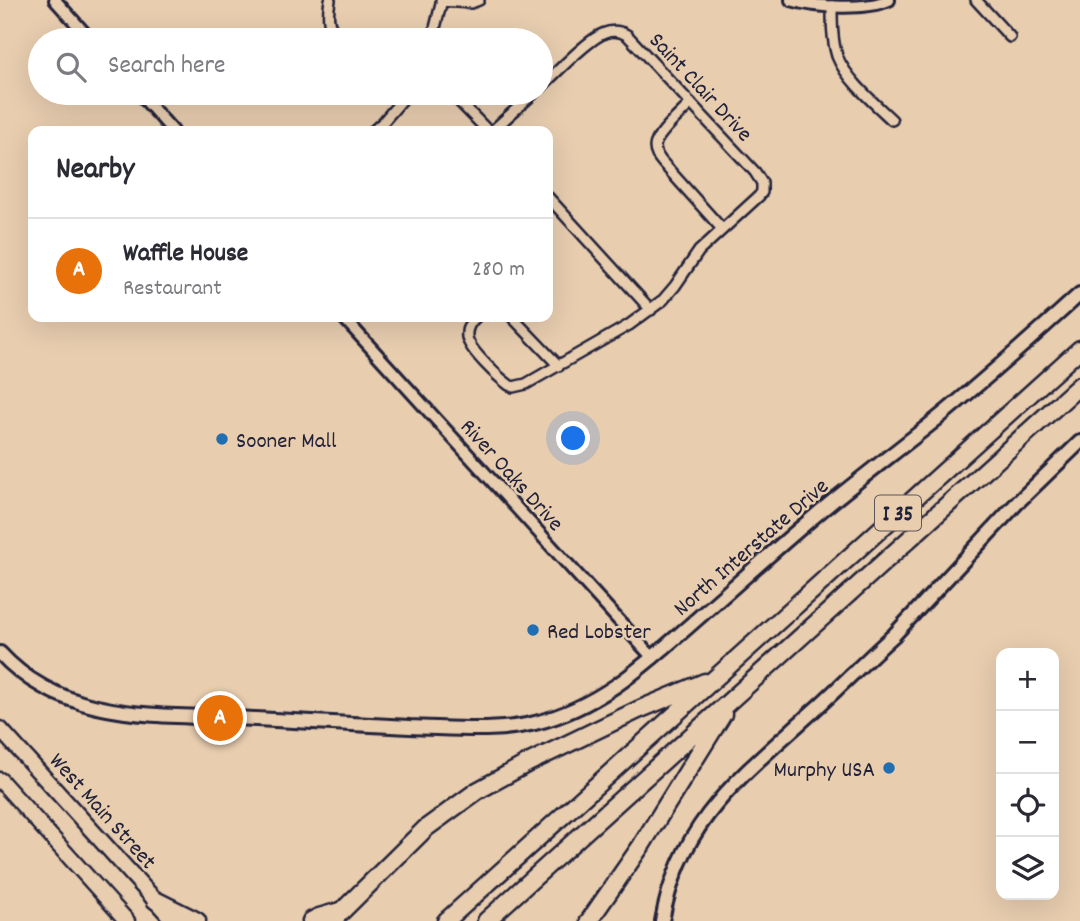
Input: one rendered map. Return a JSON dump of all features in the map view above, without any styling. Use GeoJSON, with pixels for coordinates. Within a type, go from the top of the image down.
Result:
{"type":"FeatureCollection","features":[{"type":"Feature","properties":{"kind":"highway","name":"I 35"},"geometry":{"type":"LineString","coordinates":[[446,921],[1080,349]]}},
{"type":"Feature","properties":{"kind":"highway","name":"I 35"},"geometry":{"type":"LineString","coordinates":[[486,921],[1080,385]]}},
{"type":"Feature","properties":{"kind":"highway"},"geometry":{"type":"LineString","coordinates":[[311,921],[319,917],[336,916],[426,828],[477,791],[638,710],[716,677]]}},
{"type":"Feature","properties":{"kind":"highway"},"geometry":{"type":"LineString","coordinates":[[589,921],[642,846],[734,697]]}},
{"type":"Feature","properties":{"kind":"highway"},"geometry":{"type":"LineString","coordinates":[[155,900],[197,921]]}},
{"type":"Feature","properties":{"kind":"main road","name":"North Interstate Drive"},"geometry":{"type":"LineString","coordinates":[[0,653],[18,671],[51,691],[105,710],[220,718],[489,729],[535,723],[561,715],[580,708],[619,685],[653,658],[810,520],[987,377],[1080,294]]}},
{"type":"Feature","properties":{"kind":"main road"},"geometry":{"type":"LineString","coordinates":[[662,921],[671,883],[684,851],[695,831],[722,796],[894,635],[1018,502],[1078,448]]}},
{"type":"Feature","properties":{"kind":"main road","name":"West Main Street"},"geometry":{"type":"LineString","coordinates":[[0,729],[174,921]]}},
{"type":"Feature","properties":{"kind":"main road"},"geometry":{"type":"LineString","coordinates":[[0,780],[127,921]]}},
{"type":"Feature","properties":{"kind":"street"},"geometry":{"type":"LineString","coordinates":[[55,0],[80,28]]}},
{"type":"Feature","properties":{"kind":"street"},"geometry":{"type":"LineString","coordinates":[[330,0],[327,18],[331,28]]}},
{"type":"Feature","properties":{"kind":"street"},"geometry":{"type":"LineString","coordinates":[[435,28],[442,1],[471,3],[479,0]]}},
{"type":"Feature","properties":{"kind":"street"},"geometry":{"type":"LineString","coordinates":[[791,0],[832,6],[877,5],[889,0]]}},
{"type":"Feature","properties":{"kind":"street"},"geometry":{"type":"LineString","coordinates":[[976,0],[1010,37]]}},
{"type":"Feature","properties":{"kind":"street"},"geometry":{"type":"LineString","coordinates":[[832,6],[835,48],[842,66],[892,120]]}},
{"type":"Feature","properties":{"kind":"street","name":"Saint Clair Drive"},"geometry":{"type":"LineString","coordinates":[[553,76],[605,33],[620,31],[635,41],[755,172],[762,183],[759,196],[722,229]]}},
{"type":"Feature","properties":{"kind":"street"},"geometry":{"type":"LineString","coordinates":[[472,322],[467,329],[470,344],[509,386],[513,387],[526,384],[559,366],[651,310],[668,295],[699,251],[722,229],[656,153],[656,142],[660,135],[691,103]]}},
{"type":"Feature","properties":{"kind":"street"},"geometry":{"type":"LineString","coordinates":[[150,105],[169,126]]}},
{"type":"Feature","properties":{"kind":"street"},"geometry":{"type":"LineString","coordinates":[[379,126],[398,105]]}},
{"type":"Feature","properties":{"kind":"street"},"geometry":{"type":"LineString","coordinates":[[463,105],[485,126]]}},
{"type":"Feature","properties":{"kind":"street"},"geometry":{"type":"LineString","coordinates":[[496,126],[520,105]]}},
{"type":"Feature","properties":{"kind":"street"},"geometry":{"type":"LineString","coordinates":[[553,202],[651,310]]}},
{"type":"Feature","properties":{"kind":"street","name":"River Oaks Drive"},"geometry":{"type":"LineString","coordinates":[[348,322],[653,658]]}},
{"type":"Feature","properties":{"kind":"street"},"geometry":{"type":"LineString","coordinates":[[517,322],[559,366]]}},
{"type":"Feature","properties":{"kind":"place","name":"Sooner Mall"},"geometry":{"type":"Point","coordinates":[222,439]}},
{"type":"Feature","properties":{"kind":"place","name":"Red Lobster"},"geometry":{"type":"Point","coordinates":[533,630]}},
{"type":"Feature","properties":{"kind":"place","name":"Waffle House"},"geometry":{"type":"Point","coordinates":[220,718]}},
{"type":"Feature","properties":{"kind":"place","name":"Murphy USA"},"geometry":{"type":"Point","coordinates":[889,768]}}]}
